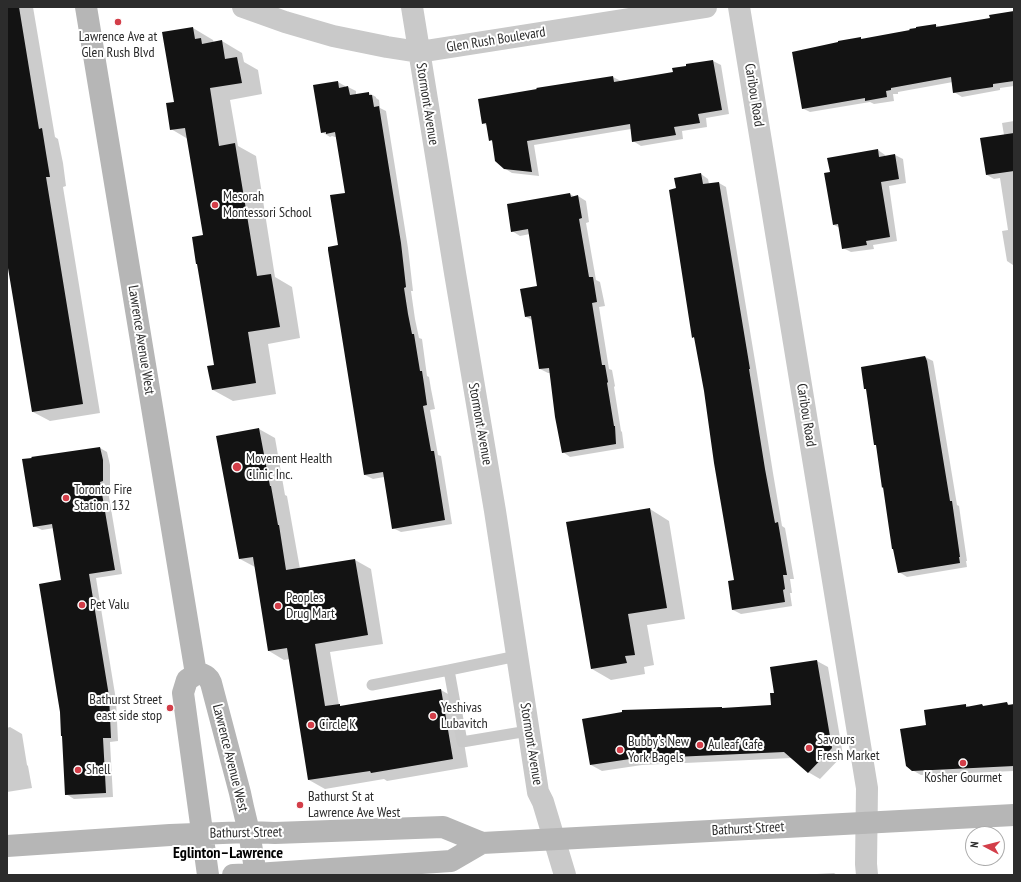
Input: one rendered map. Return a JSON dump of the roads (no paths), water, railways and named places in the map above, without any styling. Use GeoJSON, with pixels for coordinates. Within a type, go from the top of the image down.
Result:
{"type":"FeatureCollection","features":[{"type":"Feature","properties":{"kind":"main road","name":"Lawrence Avenue West"},"geometry":{"type":"LineString","coordinates":[[86,7],[196,674],[206,676],[209,678],[211,683],[240,793],[249,832],[256,875]]}},
{"type":"Feature","properties":{"kind":"main road"},"geometry":{"type":"LineString","coordinates":[[196,674],[187,680],[183,693],[208,875]]}},
{"type":"Feature","properties":{"kind":"main road","name":"Bathurst Street"},"geometry":{"type":"LineString","coordinates":[[7,846],[170,835],[443,827],[482,843],[1014,815]]}},
{"type":"Feature","properties":{"kind":"main road","name":"Bathurst Street"},"geometry":{"type":"LineString","coordinates":[[233,875],[256,875],[451,861],[482,843]]}},
{"type":"Feature","properties":{"kind":"street","name":"Glen Rush Boulevard"},"geometry":{"type":"LineString","coordinates":[[242,7],[285,22],[333,36],[419,52],[706,7]]}},
{"type":"Feature","properties":{"kind":"street","name":"Stormont Avenue"},"geometry":{"type":"LineString","coordinates":[[412,7],[495,511],[538,792],[543,802],[565,875]]}},
{"type":"Feature","properties":{"kind":"street","name":"Caribou Road"},"geometry":{"type":"LineString","coordinates":[[739,7],[867,788],[867,875]]}},
{"type":"Feature","properties":{"kind":"lane"},"geometry":{"type":"LineString","coordinates":[[372,685],[517,656]]}},
{"type":"Feature","properties":{"kind":"lane"},"geometry":{"type":"LineString","coordinates":[[449,670],[462,742],[528,731]]}},
{"type":"Feature","properties":{"kind":"place","name":"Lawrence Ave at Glen Rush Blvd"},"geometry":{"type":"Point","coordinates":[118,22]}},
{"type":"Feature","properties":{"kind":"place","name":"Mesorah Montessori School"},"geometry":{"type":"Point","coordinates":[215,205]}},
{"type":"Feature","properties":{"kind":"place","name":"Movement Health Clinic Inc."},"geometry":{"type":"Point","coordinates":[237,467]}},
{"type":"Feature","properties":{"kind":"place","name":"Toronto Fire Station 132"},"geometry":{"type":"Point","coordinates":[66,498]}},
{"type":"Feature","properties":{"kind":"place","name":"Pet Valu"},"geometry":{"type":"Point","coordinates":[82,605]}},
{"type":"Feature","properties":{"kind":"place","name":"Peoples Drug Mart"},"geometry":{"type":"Point","coordinates":[278,606]}},
{"type":"Feature","properties":{"kind":"place","name":"Bathurst Street east side stop"},"geometry":{"type":"Point","coordinates":[170,708]}},
{"type":"Feature","properties":{"kind":"place","name":"Yeshivas Lubavitch"},"geometry":{"type":"Point","coordinates":[433,716]}},
{"type":"Feature","properties":{"kind":"place","name":"Circle K"},"geometry":{"type":"Point","coordinates":[311,725]}},
{"type":"Feature","properties":{"kind":"place","name":"Auleaf Cafe"},"geometry":{"type":"Point","coordinates":[700,745]}},
{"type":"Feature","properties":{"kind":"place","name":"Savours Fresh Market"},"geometry":{"type":"Point","coordinates":[809,748]}},
{"type":"Feature","properties":{"kind":"place","name":"Bubby's New York Bagels"},"geometry":{"type":"Point","coordinates":[620,750]}},
{"type":"Feature","properties":{"kind":"place","name":"Kosher Gourmet"},"geometry":{"type":"Point","coordinates":[963,763]}},
{"type":"Feature","properties":{"kind":"place","name":"Shell"},"geometry":{"type":"Point","coordinates":[78,770]}},
{"type":"Feature","properties":{"kind":"place","name":"Bathurst St at Lawrence Ave West"},"geometry":{"type":"Point","coordinates":[300,805]}},
{"type":"Feature","properties":{"kind":"district","name":"Eglinton–Lawrence"},"geometry":{"type":"Point","coordinates":[228,853]}}]}
